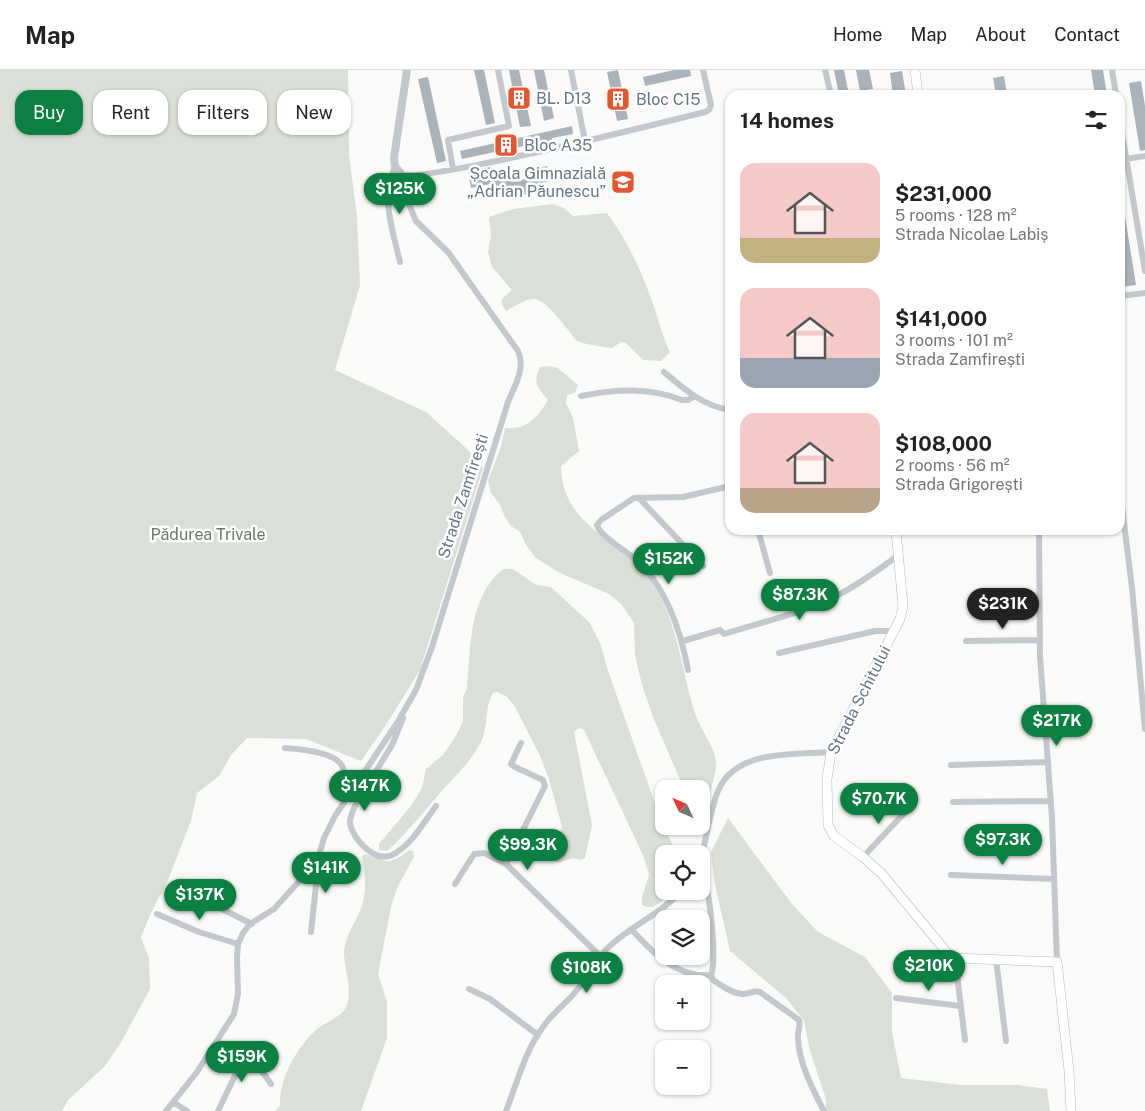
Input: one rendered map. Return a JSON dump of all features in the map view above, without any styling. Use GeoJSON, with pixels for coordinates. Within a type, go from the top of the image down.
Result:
{"type":"FeatureCollection","features":[{"type":"Feature","properties":{"kind":"main road"},"geometry":{"type":"LineString","coordinates":[[915,70],[917,90]]}},
{"type":"Feature","properties":{"kind":"main road","name":"Strada Schitului"},"geometry":{"type":"LineString","coordinates":[[897,535],[903,606],[895,631],[831,752],[827,779],[829,828],[837,840],[863,857],[891,884],[949,955],[955,958]]}},
{"type":"Feature","properties":{"kind":"main road"},"geometry":{"type":"LineString","coordinates":[[955,958],[1058,962],[1071,1111]]}},
{"type":"Feature","properties":{"kind":"street"},"geometry":{"type":"LineString","coordinates":[[400,262],[388,202],[389,182],[395,166],[394,158],[407,70]]}},
{"type":"Feature","properties":{"kind":"street"},"geometry":{"type":"LineString","coordinates":[[453,169],[448,140],[509,126],[498,70]]}},
{"type":"Feature","properties":{"kind":"street"},"geometry":{"type":"LineString","coordinates":[[571,70],[585,141]]}},
{"type":"Feature","properties":{"kind":"street"},"geometry":{"type":"LineString","coordinates":[[401,174],[409,176],[453,169],[585,141],[709,110],[711,105],[703,70]]}},
{"type":"Feature","properties":{"kind":"street"},"geometry":{"type":"LineString","coordinates":[[825,70],[830,90]]}},
{"type":"Feature","properties":{"kind":"street"},"geometry":{"type":"LineString","coordinates":[[1112,70],[1115,90]]}},
{"type":"Feature","properties":{"kind":"street"},"geometry":{"type":"LineString","coordinates":[[1125,160],[1145,156]]}},
{"type":"Feature","properties":{"kind":"street","name":"Strada Zamfirești"},"geometry":{"type":"LineString","coordinates":[[252,924],[274,909],[312,867],[335,816],[404,712],[416,690],[432,647],[474,506],[508,402],[522,368],[522,360],[518,351],[448,252],[416,222],[400,183],[401,174],[395,166]]}},
{"type":"Feature","properties":{"kind":"street"},"geometry":{"type":"LineString","coordinates":[[1125,170],[1145,271]]}},
{"type":"Feature","properties":{"kind":"street"},"geometry":{"type":"LineString","coordinates":[[1125,295],[1145,293]]}},
{"type":"Feature","properties":{"kind":"street"},"geometry":{"type":"LineString","coordinates":[[664,372],[693,397],[719,409],[725,410]]}},
{"type":"Feature","properties":{"kind":"street"},"geometry":{"type":"LineString","coordinates":[[581,396],[606,391],[645,390],[682,400],[688,400],[693,397]]}},
{"type":"Feature","properties":{"kind":"street"},"geometry":{"type":"LineString","coordinates":[[688,670],[683,641],[670,609],[649,573],[626,551],[602,534],[597,525],[598,522],[628,500],[683,497],[725,487]]}},
{"type":"Feature","properties":{"kind":"street"},"geometry":{"type":"LineString","coordinates":[[640,498],[703,566]]}},
{"type":"Feature","properties":{"kind":"street"},"geometry":{"type":"LineString","coordinates":[[1125,530],[1142,664],[1145,729]]}},
{"type":"Feature","properties":{"kind":"street"},"geometry":{"type":"LineString","coordinates":[[759,535],[770,574]]}},
{"type":"Feature","properties":{"kind":"street"},"geometry":{"type":"LineString","coordinates":[[1039,535],[1040,640],[1058,962]]}},
{"type":"Feature","properties":{"kind":"street"},"geometry":{"type":"LineString","coordinates":[[683,641],[720,630],[724,634],[806,608],[850,588],[871,576],[899,555]]}},
{"type":"Feature","properties":{"kind":"street"},"geometry":{"type":"LineString","coordinates":[[779,653],[875,631],[895,631]]}},
{"type":"Feature","properties":{"kind":"street"},"geometry":{"type":"LineString","coordinates":[[966,641],[1040,640]]}},
{"type":"Feature","properties":{"kind":"street"},"geometry":{"type":"LineString","coordinates":[[404,712],[402,724],[392,745],[356,806],[351,816],[350,824],[366,848],[376,855],[384,857],[393,855],[413,838],[436,806]]}},
{"type":"Feature","properties":{"kind":"street"},"geometry":{"type":"LineString","coordinates":[[506,864],[545,786],[543,780],[512,764],[521,743]]}},
{"type":"Feature","properties":{"kind":"street"},"geometry":{"type":"LineString","coordinates":[[285,748],[303,749],[337,760],[342,765],[345,775],[350,780],[356,782]]}},
{"type":"Feature","properties":{"kind":"street"},"geometry":{"type":"LineString","coordinates":[[704,845],[718,791],[727,776],[738,766],[764,758],[831,752]]}},
{"type":"Feature","properties":{"kind":"street"},"geometry":{"type":"LineString","coordinates":[[951,765],[1048,762]]}},
{"type":"Feature","properties":{"kind":"street"},"geometry":{"type":"LineString","coordinates":[[953,802],[1050,801]]}},
{"type":"Feature","properties":{"kind":"street"},"geometry":{"type":"LineString","coordinates":[[863,857],[909,808]]}},
{"type":"Feature","properties":{"kind":"street"},"geometry":{"type":"LineString","coordinates":[[455,884],[474,854],[484,853],[506,864],[600,956]]}},
{"type":"Feature","properties":{"kind":"street"},"geometry":{"type":"LineString","coordinates":[[311,932],[319,855]]}},
{"type":"Feature","properties":{"kind":"street"},"geometry":{"type":"LineString","coordinates":[[951,874],[1054,879]]}},
{"type":"Feature","properties":{"kind":"street"},"geometry":{"type":"LineString","coordinates":[[166,1111],[198,1072],[234,1014],[238,994],[236,957],[238,944],[243,933],[252,924],[194,895]]}},
{"type":"Feature","properties":{"kind":"street"},"geometry":{"type":"LineString","coordinates":[[507,1110],[532,1045],[543,1026],[577,991],[600,956],[631,929],[660,910],[671,900]]}},
{"type":"Feature","properties":{"kind":"street"},"geometry":{"type":"LineString","coordinates":[[708,900],[714,950],[711,975]]}},
{"type":"Feature","properties":{"kind":"street"},"geometry":{"type":"LineString","coordinates":[[158,914],[199,932],[238,944]]}},
{"type":"Feature","properties":{"kind":"street"},"geometry":{"type":"LineString","coordinates":[[631,929],[645,945],[678,970],[691,975],[711,975],[720,985],[740,994],[760,992],[799,1020],[798,1040],[800,1051],[806,1071],[824,1111]]}},
{"type":"Feature","properties":{"kind":"street"},"geometry":{"type":"LineString","coordinates":[[955,958],[965,1040]]}},
{"type":"Feature","properties":{"kind":"street"},"geometry":{"type":"LineString","coordinates":[[996,959],[1006,1041]]}},
{"type":"Feature","properties":{"kind":"street"},"geometry":{"type":"LineString","coordinates":[[469,989],[490,999],[538,1035]]}},
{"type":"Feature","properties":{"kind":"street"},"geometry":{"type":"LineString","coordinates":[[896,998],[960,1006]]}},
{"type":"Feature","properties":{"kind":"street"},"geometry":{"type":"LineString","coordinates":[[218,1111],[242,1061],[252,1063],[271,1084]]}},
{"type":"Feature","properties":{"kind":"street"},"geometry":{"type":"LineString","coordinates":[[173,1102],[187,1111]]}},
{"type":"Feature","properties":{"kind":"green space","name":"Pădurea Trivale"},"geometry":{"type":"Polygon","coordinates":[[[0,70],[348,70],[348,90],[277,90],[277,135],[349,135],[349,155],[357,216],[360,285],[335,370],[426,412],[467,449],[483,468],[420,670],[361,761],[306,739],[247,738],[231,755],[219,776],[197,793],[191,821],[168,880],[141,937],[149,958],[150,989],[120,1044],[104,1067],[68,1100],[62,1111],[0,1111],[0,70]]]}},
{"type":"Feature","properties":{"kind":"green space"},"geometry":{"type":"Polygon","coordinates":[[[553,204],[564,208],[573,216],[607,213],[614,223],[639,268],[670,352],[661,361],[643,360],[626,343],[621,342],[612,348],[577,341],[546,305],[535,299],[524,301],[506,311],[502,305],[502,299],[512,290],[492,267],[488,252],[491,235],[489,217],[513,209],[553,204]]]}},
{"type":"Feature","properties":{"kind":"green space"},"geometry":{"type":"Polygon","coordinates":[[[540,367],[558,368],[578,385],[575,393],[567,395],[566,403],[573,418],[579,451],[561,466],[564,486],[570,502],[580,516],[645,573],[665,606],[677,642],[696,716],[715,755],[716,766],[710,790],[710,780],[680,780],[653,717],[642,685],[635,655],[634,623],[622,605],[609,594],[558,572],[536,558],[526,545],[520,532],[511,526],[499,503],[491,493],[488,480],[501,447],[505,428],[519,427],[531,422],[548,400],[536,381],[540,367]]]}},
{"type":"Feature","properties":{"kind":"green space"},"geometry":{"type":"Polygon","coordinates":[[[503,569],[513,569],[536,585],[551,587],[590,623],[600,643],[608,671],[655,803],[655,835],[668,835],[673,845],[655,845],[655,900],[663,900],[654,906],[646,907],[642,905],[642,897],[649,875],[643,855],[584,730],[579,728],[574,732],[592,825],[585,858],[580,860],[573,858],[558,863],[553,860],[552,854],[562,827],[549,779],[540,756],[514,705],[506,696],[497,692],[493,693],[490,699],[485,730],[481,742],[472,756],[415,823],[387,851],[379,850],[379,844],[411,806],[422,788],[426,769],[443,755],[456,736],[463,721],[463,698],[467,688],[473,624],[483,594],[503,569]]]}},
{"type":"Feature","properties":{"kind":"green space"},"geometry":{"type":"Polygon","coordinates":[[[728,818],[792,904],[818,932],[865,957],[892,993],[892,1032],[901,1078],[961,1085],[1018,1085],[1047,1089],[1050,1111],[826,1111],[826,1099],[810,1051],[804,1021],[786,998],[730,951],[714,880],[711,852],[728,818]]]}},
{"type":"Feature","properties":{"kind":"green space"},"geometry":{"type":"Polygon","coordinates":[[[410,850],[413,851],[414,857],[397,888],[391,907],[378,974],[387,1002],[387,1038],[361,1111],[275,1111],[280,1106],[280,1095],[286,1074],[296,1054],[317,1029],[342,1012],[348,1003],[349,988],[344,952],[349,934],[364,900],[365,882],[362,857],[364,854],[391,861],[410,850]]]}},
{"type":"Feature","properties":{"kind":"building"},"geometry":{"type":"Polygon","coordinates":[[[474,70],[484,70],[495,123],[486,125],[474,70]]]}},
{"type":"Feature","properties":{"kind":"building","name":"BL. D13"},"geometry":{"type":"Polygon","coordinates":[[[509,70],[519,70],[531,126],[520,127],[509,70]]]}},
{"type":"Feature","properties":{"kind":"building"},"geometry":{"type":"Polygon","coordinates":[[[534,70],[544,70],[554,118],[544,121],[534,70]]]}},
{"type":"Feature","properties":{"kind":"building","name":"Bloc C15"},"geometry":{"type":"Polygon","coordinates":[[[618,70],[628,119],[617,121],[607,72],[618,70]]]}},
{"type":"Feature","properties":{"kind":"building"},"geometry":{"type":"Polygon","coordinates":[[[674,70],[690,70],[691,76],[645,86],[643,77],[674,70]]]}},
{"type":"Feature","properties":{"kind":"building"},"geometry":{"type":"Polygon","coordinates":[[[834,70],[844,70],[848,90],[838,90],[834,70]]]}},
{"type":"Feature","properties":{"kind":"building"},"geometry":{"type":"Polygon","coordinates":[[[856,70],[869,70],[873,89],[860,90],[856,70]]]}},
{"type":"Feature","properties":{"kind":"building"},"geometry":{"type":"Polygon","coordinates":[[[1091,70],[1103,70],[1106,90],[1094,90],[1091,70]]]}},
{"type":"Feature","properties":{"kind":"building"},"geometry":{"type":"Polygon","coordinates":[[[902,71],[905,90],[892,90],[890,73],[902,71]]]}},
{"type":"Feature","properties":{"kind":"building"},"geometry":{"type":"Polygon","coordinates":[[[1004,76],[1006,90],[995,90],[993,78],[1004,76]]]}},
{"type":"Feature","properties":{"kind":"building"},"geometry":{"type":"Polygon","coordinates":[[[428,77],[446,161],[437,163],[418,79],[428,77]]]}},
{"type":"Feature","properties":{"kind":"building"},"geometry":{"type":"Polygon","coordinates":[[[1141,81],[1145,106],[1145,150],[1140,151],[1129,83],[1141,81]]]}},
{"type":"Feature","properties":{"kind":"building","name":"Bloc A35"},"geometry":{"type":"Polygon","coordinates":[[[572,126],[573,134],[462,159],[460,151],[572,126]]]}},
{"type":"Feature","properties":{"kind":"building"},"geometry":{"type":"Polygon","coordinates":[[[547,166],[550,181],[530,186],[532,193],[514,197],[512,188],[492,192],[490,184],[471,188],[468,172],[490,167],[492,177],[510,173],[512,182],[530,178],[529,170],[547,166]]]}},
{"type":"Feature","properties":{"kind":"building"},"geometry":{"type":"Polygon","coordinates":[[[1125,216],[1136,285],[1125,286],[1125,216]]]}},
{"type":"Feature","properties":{"kind":"place","name":"BL. D13"},"geometry":{"type":"Point","coordinates":[519,98]}},
{"type":"Feature","properties":{"kind":"place","name":"Bloc C15"},"geometry":{"type":"Point","coordinates":[618,99]}},
{"type":"Feature","properties":{"kind":"place","name":"Bloc A35"},"geometry":{"type":"Point","coordinates":[506,145]}},
{"type":"Feature","properties":{"kind":"place","name":"Școala Gimnazială „Adrian Păunescu”"},"geometry":{"type":"Point","coordinates":[623,182]}}]}
